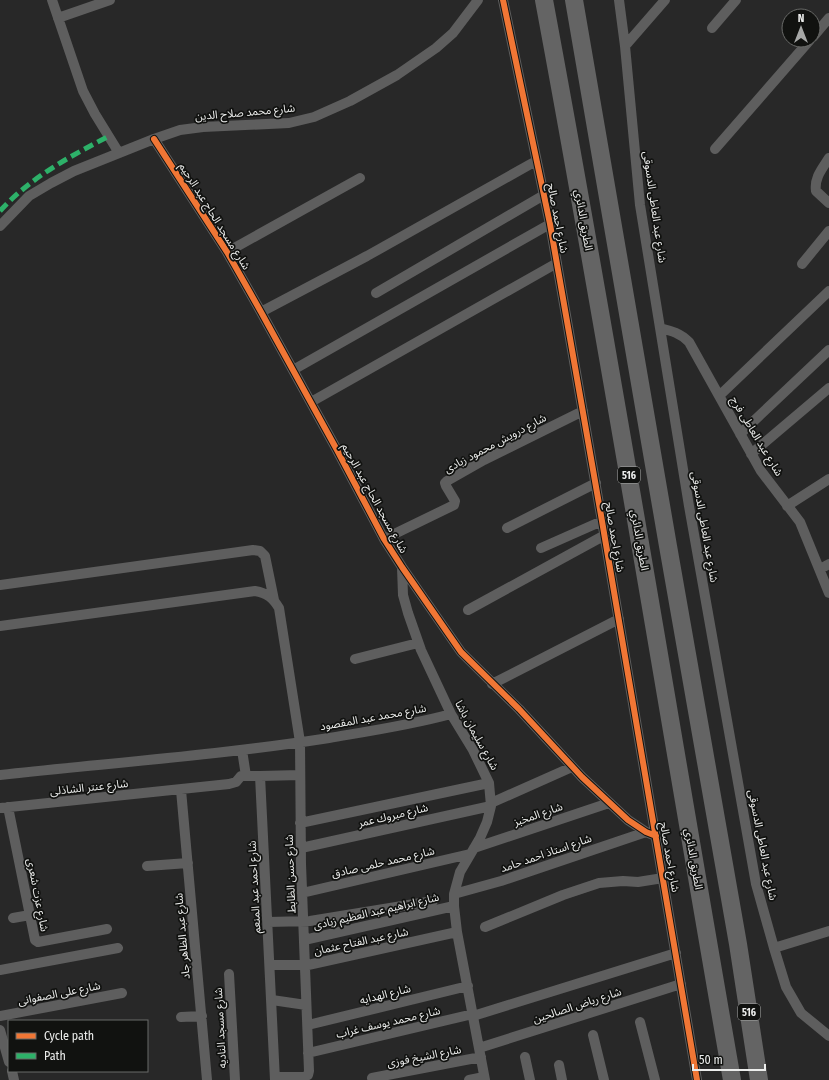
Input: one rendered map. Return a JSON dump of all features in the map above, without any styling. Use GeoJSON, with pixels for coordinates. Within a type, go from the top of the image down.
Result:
{"type":"FeatureCollection","features":[{"type":"Feature","properties":{"kind":"highway","name":"الطريق الدائري"},"geometry":{"type":"LineString","coordinates":[[544,0],[570,139],[642,552],[732,1080]]}},
{"type":"Feature","properties":{"kind":"highway","name":"516"},"geometry":{"type":"LineString","coordinates":[[574,0],[670,562],[738,944],[759,1080]]}},
{"type":"Feature","properties":{"kind":"street"},"geometry":{"type":"LineString","coordinates":[[52,0],[83,91],[119,153]]}},
{"type":"Feature","properties":{"kind":"street"},"geometry":{"type":"LineString","coordinates":[[58,18],[110,0]]}},
{"type":"Feature","properties":{"kind":"street","name":"شارع محمد صلاح الدين"},"geometry":{"type":"LineString","coordinates":[[0,226],[29,196],[74,171],[154,139],[180,130],[203,127],[289,123],[314,117],[350,101],[396,75],[436,48],[453,33],[478,0]]}},
{"type":"Feature","properties":{"kind":"street","name":"شارع احمد صالح"},"geometry":{"type":"LineString","coordinates":[[503,0],[550,224],[605,535],[697,1080]]}},
{"type":"Feature","properties":{"kind":"street","name":"شارع عبد العاطى الدسوقى"},"geometry":{"type":"LineString","coordinates":[[619,0],[625,46],[640,205],[689,506],[756,884],[786,987],[801,1013],[829,1036]]}},
{"type":"Feature","properties":{"kind":"street"},"geometry":{"type":"LineString","coordinates":[[625,46],[665,0]]}},
{"type":"Feature","properties":{"kind":"street"},"geometry":{"type":"LineString","coordinates":[[712,28],[736,0]]}},
{"type":"Feature","properties":{"kind":"street"},"geometry":{"type":"LineString","coordinates":[[821,28],[829,18]]}},
{"type":"Feature","properties":{"kind":"street"},"geometry":{"type":"LineString","coordinates":[[715,150],[803,48]]}},
{"type":"Feature","properties":{"kind":"street","name":"شارع مسجد الحاج عبد الرحيم"},"geometry":{"type":"LineString","coordinates":[[154,139],[227,252],[311,402],[384,539],[461,652],[519,709],[572,767],[609,803],[628,820],[646,832],[656,836]]}},
{"type":"Feature","properties":{"kind":"street"},"geometry":{"type":"LineString","coordinates":[[829,158],[820,171],[815,182],[816,191],[829,203]]}},
{"type":"Feature","properties":{"kind":"street"},"geometry":{"type":"LineString","coordinates":[[261,312],[367,256],[536,161]]}},
{"type":"Feature","properties":{"kind":"street"},"geometry":{"type":"LineString","coordinates":[[227,252],[360,178]]}},
{"type":"Feature","properties":{"kind":"street"},"geometry":{"type":"LineString","coordinates":[[376,293],[544,196]]}},
{"type":"Feature","properties":{"kind":"street"},"geometry":{"type":"LineString","coordinates":[[293,370],[550,224]]}},
{"type":"Feature","properties":{"kind":"street"},"geometry":{"type":"LineString","coordinates":[[802,264],[829,231]]}},
{"type":"Feature","properties":{"kind":"street"},"geometry":{"type":"LineString","coordinates":[[311,402],[557,264]]}},
{"type":"Feature","properties":{"kind":"street"},"geometry":{"type":"LineString","coordinates":[[719,396],[829,291]]}},
{"type":"Feature","properties":{"kind":"street","name":"شارع عبد العاطى فرج"},"geometry":{"type":"LineString","coordinates":[[660,328],[675,332],[689,342],[761,471],[800,522],[829,593]]}},
{"type":"Feature","properties":{"kind":"street"},"geometry":{"type":"LineString","coordinates":[[740,434],[829,350]]}},
{"type":"Feature","properties":{"kind":"street"},"geometry":{"type":"LineString","coordinates":[[751,454],[829,388]]}},
{"type":"Feature","properties":{"kind":"street","name":"شارع درويش محمود زبادى"},"geometry":{"type":"LineString","coordinates":[[384,539],[454,505],[455,501],[445,483],[447,481],[484,460],[583,410]]}},
{"type":"Feature","properties":{"kind":"street"},"geometry":{"type":"LineString","coordinates":[[787,506],[829,479]]}},
{"type":"Feature","properties":{"kind":"street"},"geometry":{"type":"LineString","coordinates":[[507,528],[596,484]]}},
{"type":"Feature","properties":{"kind":"street"},"geometry":{"type":"LineString","coordinates":[[541,548],[602,521]]}},
{"type":"Feature","properties":{"kind":"street"},"geometry":{"type":"LineString","coordinates":[[468,610],[605,535]]}},
{"type":"Feature","properties":{"kind":"street","name":"شارع حسن الظابط"},"geometry":{"type":"LineString","coordinates":[[0,585],[253,550],[260,551],[265,556],[274,600],[279,608],[300,742],[300,848],[308,1025],[308,1074],[304,1077],[275,1079]]}},
{"type":"Feature","properties":{"kind":"street"},"geometry":{"type":"LineString","coordinates":[[820,569],[829,564]]}},
{"type":"Feature","properties":{"kind":"street","name":"شارع سليمان باشا"},"geometry":{"type":"LineString","coordinates":[[402,567],[403,595],[418,643],[451,714],[473,750],[489,783],[491,805],[487,822],[460,872],[454,894],[457,932],[485,1078]]}},
{"type":"Feature","properties":{"kind":"street"},"geometry":{"type":"LineString","coordinates":[[0,626],[255,591],[263,592],[274,600]]}},
{"type":"Feature","properties":{"kind":"street"},"geometry":{"type":"LineString","coordinates":[[492,684],[619,619]]}},
{"type":"Feature","properties":{"kind":"street"},"geometry":{"type":"LineString","coordinates":[[355,659],[418,643]]}},
{"type":"Feature","properties":{"kind":"street","name":"شارع محمد عبد المقصود"},"geometry":{"type":"LineString","coordinates":[[0,775],[242,750],[402,726],[451,714]]}},
{"type":"Feature","properties":{"kind":"street"},"geometry":{"type":"LineString","coordinates":[[242,750],[246,776]]}},
{"type":"Feature","properties":{"kind":"street","name":"شارع مبروك عمر"},"geometry":{"type":"LineString","coordinates":[[300,848],[491,805],[572,767]]}},
{"type":"Feature","properties":{"kind":"street"},"geometry":{"type":"LineString","coordinates":[[181,790],[233,783],[241,776],[300,775]]}},
{"type":"Feature","properties":{"kind":"street","name":"شارع احمد عبد المنعم"},"geometry":{"type":"LineString","coordinates":[[260,776],[275,1079]]}},
{"type":"Feature","properties":{"kind":"street"},"geometry":{"type":"LineString","coordinates":[[300,823],[489,783]]}},
{"type":"Feature","properties":{"kind":"street","name":"شارع عنتر الشاذلى"},"geometry":{"type":"LineString","coordinates":[[4,808],[181,790]]}},
{"type":"Feature","properties":{"kind":"street","name":"شارع عبد الظاهر جاد"},"geometry":{"type":"LineString","coordinates":[[181,790],[207,1080]]}},
{"type":"Feature","properties":{"kind":"street","name":"شارع المخبز"},"geometry":{"type":"LineString","coordinates":[[472,851],[609,803]]}},
{"type":"Feature","properties":{"kind":"street","name":"شارع عزت شعرى"},"geometry":{"type":"LineString","coordinates":[[4,808],[30,915],[34,938],[38,942],[107,929]]}},
{"type":"Feature","properties":{"kind":"street","name":"شارع استاذ احمد حامد"},"geometry":{"type":"LineString","coordinates":[[454,894],[508,879],[646,832]]}},
{"type":"Feature","properties":{"kind":"street","name":"شارع محمد حلمى صادق"},"geometry":{"type":"LineString","coordinates":[[302,893],[472,851]]}},
{"type":"Feature","properties":{"kind":"street"},"geometry":{"type":"LineString","coordinates":[[146,866],[188,863]]}},
{"type":"Feature","properties":{"kind":"street"},"geometry":{"type":"LineString","coordinates":[[485,927],[599,883],[648,881],[663,878]]}},
{"type":"Feature","properties":{"kind":"street"},"geometry":{"type":"LineString","coordinates":[[268,922],[310,921],[433,901]]}},
{"type":"Feature","properties":{"kind":"street","name":"شارع ابراهيم عبد العظيم زبادى"},"geometry":{"type":"LineString","coordinates":[[304,940],[454,906]]}},
{"type":"Feature","properties":{"kind":"street"},"geometry":{"type":"LineString","coordinates":[[13,918],[30,915]]}},
{"type":"Feature","properties":{"kind":"street"},"geometry":{"type":"LineString","coordinates":[[774,948],[829,931]]}},
{"type":"Feature","properties":{"kind":"street","name":"شارع عبد الفتاح عثمان"},"geometry":{"type":"LineString","coordinates":[[270,965],[305,965],[457,932]]}},
{"type":"Feature","properties":{"kind":"street"},"geometry":{"type":"LineString","coordinates":[[0,970],[118,948]]}},
{"type":"Feature","properties":{"kind":"street","name":"شارع محمد يوسف غراب"},"geometry":{"type":"LineString","coordinates":[[308,1053],[473,1015],[676,952]]}},
{"type":"Feature","properties":{"kind":"street","name":"شارع مسجد الناديه"},"geometry":{"type":"LineString","coordinates":[[229,974],[235,1080]]}},
{"type":"Feature","properties":{"kind":"street","name":"شارع رياض الصالحين"},"geometry":{"type":"LineString","coordinates":[[480,1053],[681,984]]}},
{"type":"Feature","properties":{"kind":"street","name":"شارع الهدايه"},"geometry":{"type":"LineString","coordinates":[[308,1025],[468,986]]}},
{"type":"Feature","properties":{"kind":"street","name":"شارع على الصفوانى"},"geometry":{"type":"LineString","coordinates":[[0,1016],[122,993]]}},
{"type":"Feature","properties":{"kind":"street"},"geometry":{"type":"LineString","coordinates":[[272,1000],[306,1005]]}},
{"type":"Feature","properties":{"kind":"street"},"geometry":{"type":"LineString","coordinates":[[181,1017],[202,1016]]}},
{"type":"Feature","properties":{"kind":"street"},"geometry":{"type":"LineString","coordinates":[[640,1022],[655,1080]]}},
{"type":"Feature","properties":{"kind":"street"},"geometry":{"type":"LineString","coordinates":[[0,1030],[8,1058]]}},
{"type":"Feature","properties":{"kind":"street"},"geometry":{"type":"LineString","coordinates":[[593,1035],[604,1080]]}},
{"type":"Feature","properties":{"kind":"street","name":"شارع الشيخ فوزى"},"geometry":{"type":"LineString","coordinates":[[372,1078],[480,1053]]}},
{"type":"Feature","properties":{"kind":"street"},"geometry":{"type":"LineString","coordinates":[[525,1056],[530,1080]]}},
{"type":"Feature","properties":{"kind":"street"},"geometry":{"type":"LineString","coordinates":[[559,1065],[562,1080]]}},
{"type":"Feature","properties":{"kind":"street"},"geometry":{"type":"LineString","coordinates":[[469,1080],[485,1078]]}},
{"type":"Feature","properties":{"kind":"marked path"},"geometry":{"type":"LineString","coordinates":[[0,211],[24,188],[51,169],[109,136]]}},
{"type":"Feature","properties":{"kind":"cycle path"},"geometry":{"type":"LineString","coordinates":[[503,0],[550,224],[697,1080]]}},
{"type":"Feature","properties":{"kind":"cycle path"},"geometry":{"type":"LineString","coordinates":[[154,139],[227,252],[337,450],[384,539],[461,652],[519,709],[582,777],[628,820],[646,832],[656,836]]}}]}
